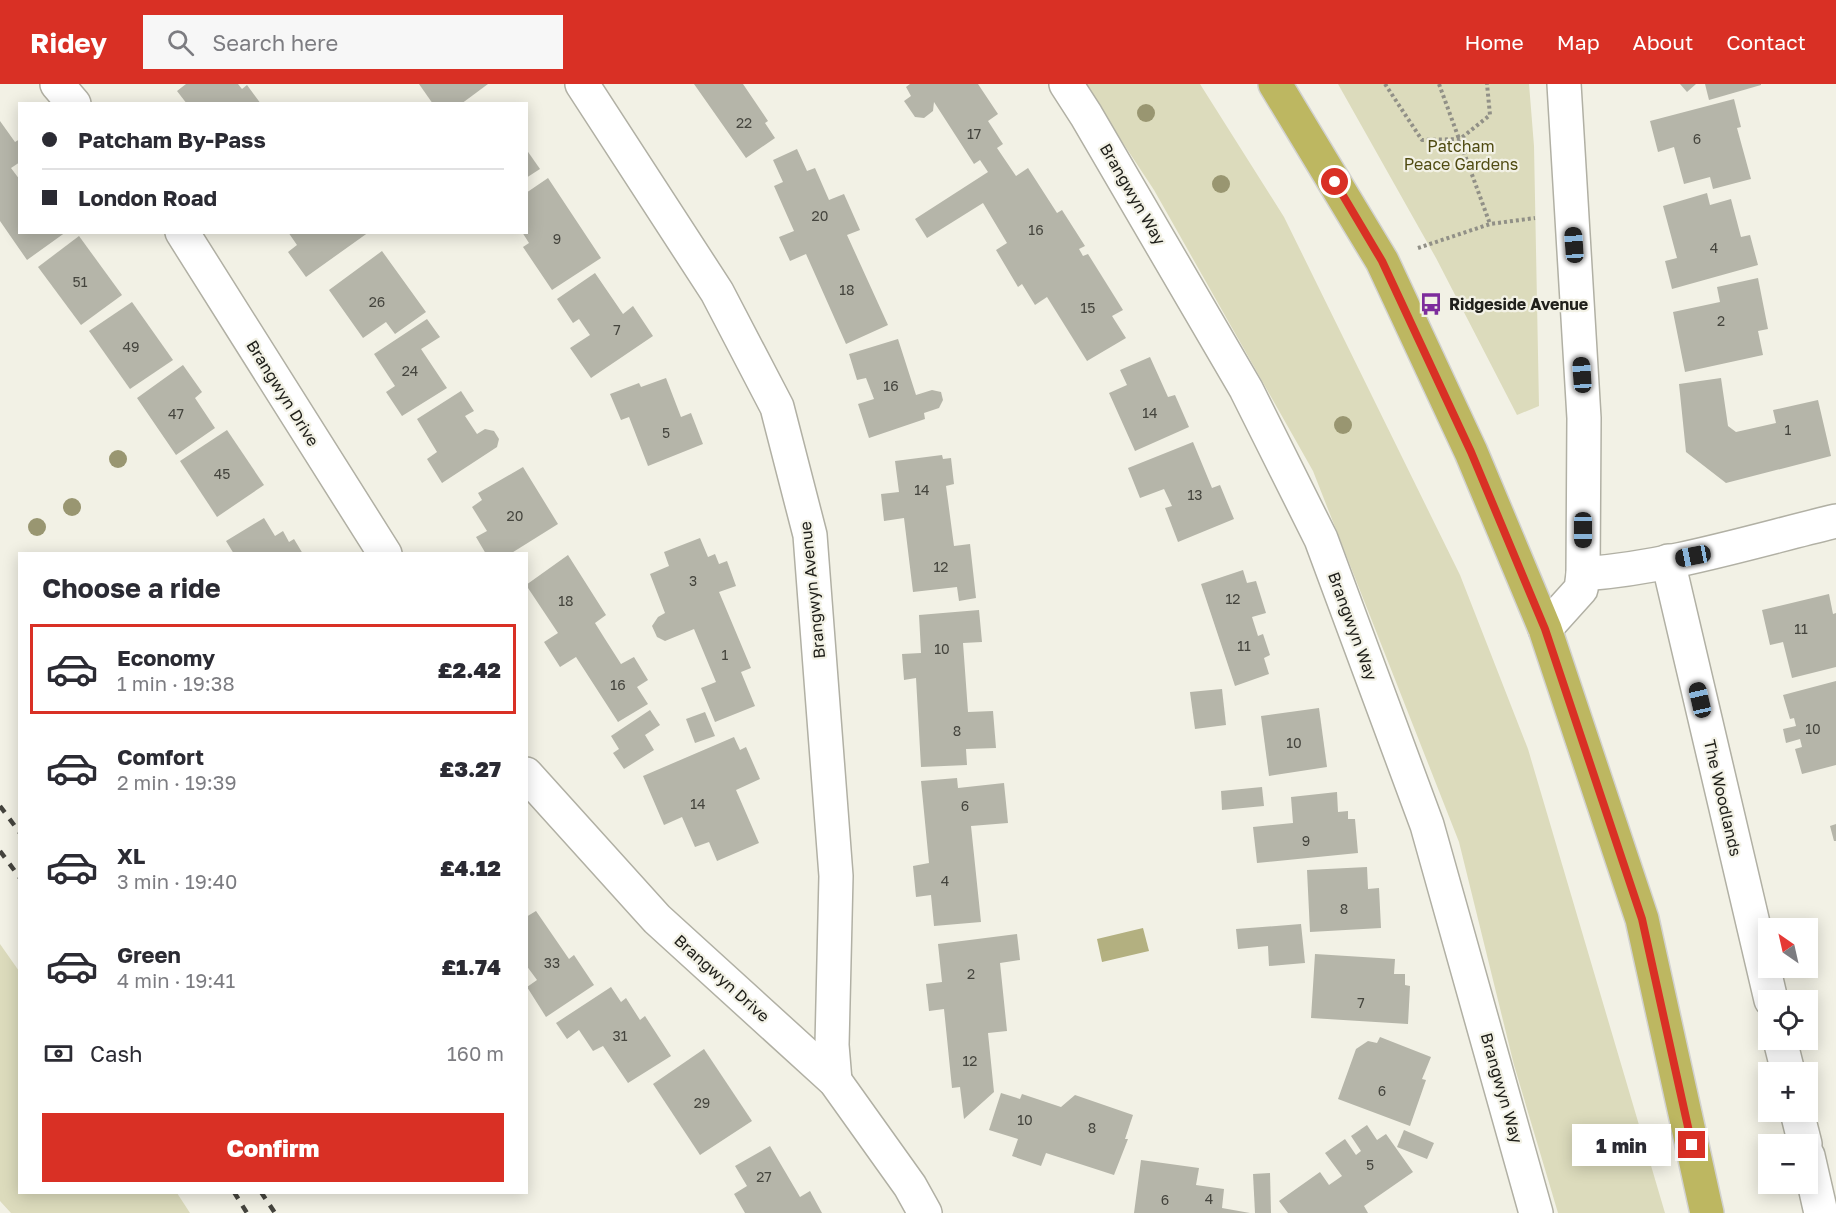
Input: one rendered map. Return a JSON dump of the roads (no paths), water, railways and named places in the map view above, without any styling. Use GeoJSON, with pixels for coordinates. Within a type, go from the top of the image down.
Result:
{"type":"FeatureCollection","features":[{"type":"Feature","properties":{"kind":"highway"},"geometry":{"type":"LineString","coordinates":[[1275,84],[1382,261],[1471,452],[1545,629],[1642,919],[1707,1213]]}},
{"type":"Feature","properties":{"kind":"street"},"geometry":{"type":"LineString","coordinates":[[57,84],[72,102]]}},
{"type":"Feature","properties":{"kind":"street","name":"Brangwyn Avenue"},"geometry":{"type":"LineString","coordinates":[[582,84],[717,292],[777,406],[810,535],[836,876],[832,1045],[835,1081]]}},
{"type":"Feature","properties":{"kind":"street","name":"Brangwyn Way"},"geometry":{"type":"LineString","coordinates":[[1066,84],[1246,389],[1321,539],[1427,825],[1536,1213]]}},
{"type":"Feature","properties":{"kind":"street"},"geometry":{"type":"LineString","coordinates":[[1545,629],[1581,589],[1583,574],[1584,418],[1564,84]]}},
{"type":"Feature","properties":{"kind":"street","name":"Brangwyn Drive"},"geometry":{"type":"LineString","coordinates":[[183,234],[384,552]]}},
{"type":"Feature","properties":{"kind":"street"},"geometry":{"type":"LineString","coordinates":[[1583,574],[1612,572],[1668,561],[1836,521]]}},
{"type":"Feature","properties":{"kind":"street","name":"The Woodlands"},"geometry":{"type":"LineString","coordinates":[[1668,561],[1769,990]]}},
{"type":"Feature","properties":{"kind":"street","name":"Brangwyn Drive"},"geometry":{"type":"LineString","coordinates":[[528,776],[657,919],[835,1081],[918,1199],[946,1213]]}},
{"type":"Feature","properties":{"kind":"street"},"geometry":{"type":"LineString","coordinates":[[1817,1194],[1821,1213]]}},
{"type":"Feature","properties":{"kind":"railway"},"geometry":{"type":"LineString","coordinates":[[0,806],[18,830]]}},
{"type":"Feature","properties":{"kind":"railway"},"geometry":{"type":"LineString","coordinates":[[0,851],[18,875]]}},
{"type":"Feature","properties":{"kind":"railway"},"geometry":{"type":"LineString","coordinates":[[235,1194],[247,1213]]}},
{"type":"Feature","properties":{"kind":"railway"},"geometry":{"type":"LineString","coordinates":[[262,1194],[275,1213]]}},
{"type":"Feature","properties":{"kind":"place","name":"Ridgeside Avenue"},"geometry":{"type":"Point","coordinates":[1431,304]}},
{"type":"Feature","properties":{"kind":"park label","name":"Patcham Peace Gardens"},"geometry":{"type":"Point","coordinates":[1461,155]}}]}
